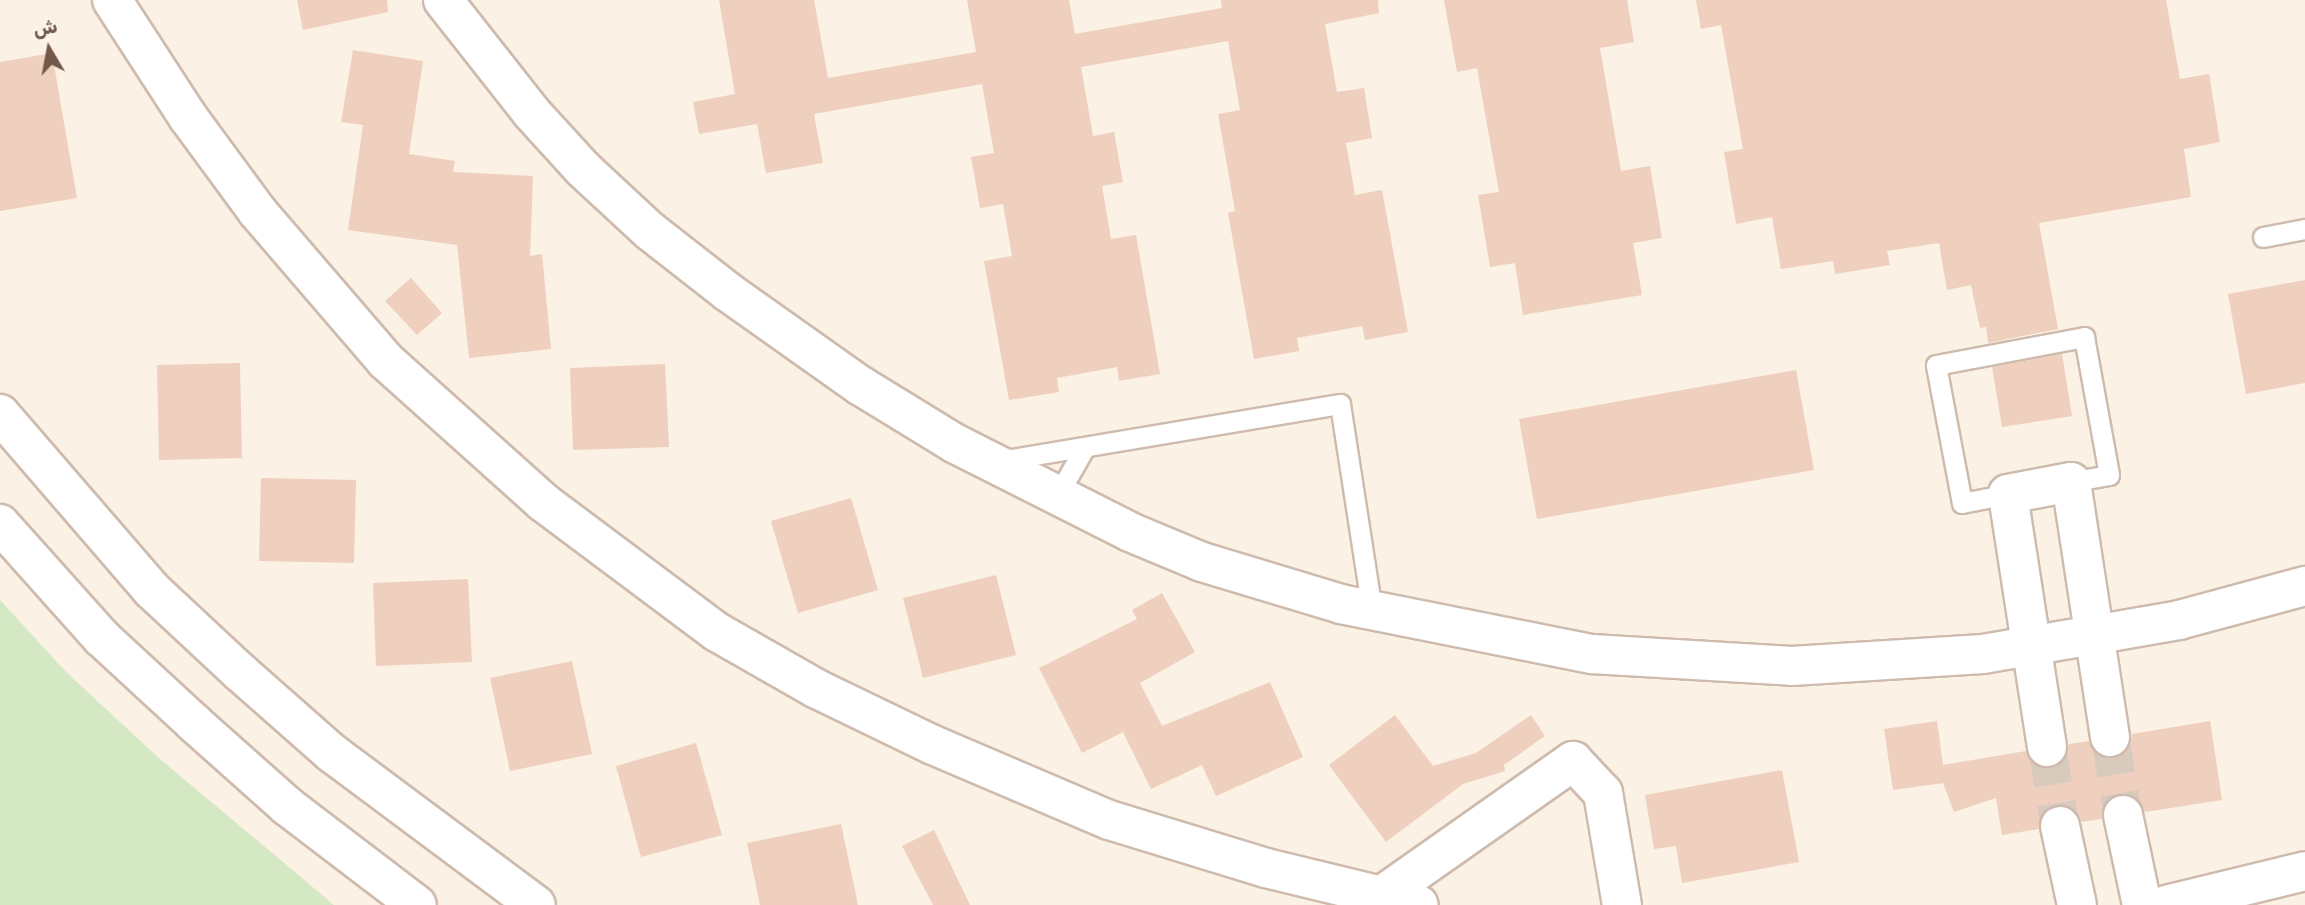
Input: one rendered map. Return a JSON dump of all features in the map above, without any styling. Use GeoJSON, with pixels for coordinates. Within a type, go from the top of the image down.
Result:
{"type":"FeatureCollection","features":[{"type":"Feature","properties":{"kind":"street"},"geometry":{"type":"LineString","coordinates":[[112,0],[188,117],[257,211],[386,360],[543,502],[717,632],[817,689],[1019,785],[1109,820],[1240,860],[1419,905]]}},
{"type":"Feature","properties":{"kind":"street"},"geometry":{"type":"LineString","coordinates":[[443,0],[531,112],[583,169],[650,231],[850,379],[991,462],[1057,496],[1202,562],[1372,610],[1592,654],[1791,666],[1895,662],[2034,645],[2179,620],[2305,586]]}},
{"type":"Feature","properties":{"kind":"street"},"geometry":{"type":"LineString","coordinates":[[0,414],[152,590],[240,672],[396,803],[536,905]]}},
{"type":"Feature","properties":{"kind":"street"},"geometry":{"type":"LineString","coordinates":[[2047,747],[2034,645],[2008,494],[2071,482],[2097,635],[2110,737]]}},
{"type":"Feature","properties":{"kind":"street"},"geometry":{"type":"LineString","coordinates":[[0,524],[102,638],[163,695],[287,806],[417,905]]}},
{"type":"Feature","properties":{"kind":"street"},"geometry":{"type":"LineString","coordinates":[[1381,896],[1573,761],[1603,793],[1622,905]]}},
{"type":"Feature","properties":{"kind":"street"},"geometry":{"type":"LineString","coordinates":[[2123,816],[2142,905]]}},
{"type":"Feature","properties":{"kind":"street"},"geometry":{"type":"LineString","coordinates":[[2060,826],[2077,905]]}},
{"type":"Feature","properties":{"kind":"street"},"geometry":{"type":"LineString","coordinates":[[2166,905],[2305,871]]}},
{"type":"Feature","properties":{"kind":"lane"},"geometry":{"type":"LineString","coordinates":[[2263,237],[2305,229]]}},
{"type":"Feature","properties":{"kind":"lane"},"geometry":{"type":"LineString","coordinates":[[2008,494],[1962,503],[1936,365],[2084,337],[2109,475],[2071,482]]}},
{"type":"Feature","properties":{"kind":"lane"},"geometry":{"type":"LineString","coordinates":[[991,462],[1340,404],[1372,610]]}},
{"type":"Feature","properties":{"kind":"lane"},"geometry":{"type":"LineString","coordinates":[[1057,496],[1085,447]]}},
{"type":"Feature","properties":{"kind":"green space"},"geometry":{"type":"Polygon","coordinates":[[[0,600],[67,673],[160,759],[334,905],[0,905],[0,600]]]}},
{"type":"Feature","properties":{"kind":"building"},"geometry":{"type":"Polygon","coordinates":[[[297,0],[387,0],[388,12],[303,30],[297,0]]]}},
{"type":"Feature","properties":{"kind":"building"},"geometry":{"type":"Polygon","coordinates":[[[719,0],[814,0],[828,78],[976,52],[967,0],[1069,0],[1075,34],[1222,8],[1221,0],[1378,0],[1379,13],[1325,24],[1337,92],[1364,88],[1372,138],[1346,143],[1355,195],[1382,190],[1408,332],[1365,340],[1362,326],[1297,338],[1299,351],[1254,359],[1228,213],[1235,211],[1218,114],[1240,110],[1228,41],[1081,67],[1093,136],[1114,132],[1123,182],[1102,186],[1111,239],[1136,235],[1160,374],[1119,381],[1117,367],[1057,378],[1059,392],[1009,400],[984,261],[1012,256],[1003,204],[980,208],[971,157],[994,153],[982,84],[814,114],[823,163],[766,173],[757,124],[699,134],[693,102],[735,94],[719,0]]]}},
{"type":"Feature","properties":{"kind":"building"},"geometry":{"type":"Polygon","coordinates":[[[1444,0],[1627,0],[1634,42],[1600,48],[1621,171],[1650,166],[1662,238],[1633,243],[1642,295],[1523,315],[1515,263],[1490,267],[1478,195],[1499,192],[1477,68],[1457,72],[1444,0]]]}},
{"type":"Feature","properties":{"kind":"building"},"geometry":{"type":"Polygon","coordinates":[[[1696,0],[2166,0],[2180,79],[2209,74],[2220,142],[2184,149],[2191,197],[2039,223],[2058,329],[1988,343],[1986,327],[1980,328],[1971,285],[1947,290],[1939,243],[1887,251],[1890,265],[1835,274],[1833,261],[1781,269],[1772,217],[1736,224],[1724,152],[1743,149],[1721,25],[1701,29],[1696,0]]]}},
{"type":"Feature","properties":{"kind":"building"},"geometry":{"type":"Polygon","coordinates":[[[353,50],[423,61],[409,154],[455,161],[453,172],[533,176],[530,256],[542,254],[551,349],[469,358],[457,245],[348,230],[363,125],[341,122],[353,50]]]}},
{"type":"Feature","properties":{"kind":"building"},"geometry":{"type":"Polygon","coordinates":[[[52,53],[77,198],[0,211],[0,62],[52,53]]]}},
{"type":"Feature","properties":{"kind":"building"},"geometry":{"type":"Polygon","coordinates":[[[411,278],[442,313],[417,335],[385,301],[411,278]]]}},
{"type":"Feature","properties":{"kind":"building"},"geometry":{"type":"Polygon","coordinates":[[[2305,280],[2305,383],[2246,394],[2228,294],[2305,280]]]}},
{"type":"Feature","properties":{"kind":"building"},"geometry":{"type":"Polygon","coordinates":[[[2062,354],[2072,416],[2002,427],[1992,367],[2062,354]]]}},
{"type":"Feature","properties":{"kind":"building"},"geometry":{"type":"Polygon","coordinates":[[[240,363],[242,458],[159,460],[157,365],[240,363]]]}},
{"type":"Feature","properties":{"kind":"building"},"geometry":{"type":"Polygon","coordinates":[[[665,364],[669,447],[573,450],[570,368],[665,364]]]}},
{"type":"Feature","properties":{"kind":"building"},"geometry":{"type":"Polygon","coordinates":[[[1796,370],[1814,470],[1537,519],[1519,419],[1796,370]]]}},
{"type":"Feature","properties":{"kind":"building"},"geometry":{"type":"Polygon","coordinates":[[[261,478],[356,480],[354,563],[259,561],[261,478]]]}},
{"type":"Feature","properties":{"kind":"building"},"geometry":{"type":"Polygon","coordinates":[[[851,498],[878,590],[798,613],[771,521],[851,498]]]}},
{"type":"Feature","properties":{"kind":"building"},"geometry":{"type":"Polygon","coordinates":[[[996,575],[1016,655],[923,678],[903,598],[996,575]]]}},
{"type":"Feature","properties":{"kind":"building"},"geometry":{"type":"Polygon","coordinates":[[[468,579],[472,662],[376,666],[373,583],[468,579]]]}},
{"type":"Feature","properties":{"kind":"building"},"geometry":{"type":"Polygon","coordinates":[[[1162,593],[1195,652],[1140,683],[1162,726],[1270,682],[1303,757],[1216,796],[1202,765],[1151,789],[1123,732],[1082,753],[1039,668],[1137,619],[1132,610],[1162,593]]]}},
{"type":"Feature","properties":{"kind":"building"},"geometry":{"type":"Polygon","coordinates":[[[572,661],[592,754],[510,771],[490,678],[572,661]]]}},
{"type":"Feature","properties":{"kind":"building"},"geometry":{"type":"Polygon","coordinates":[[[1395,715],[1433,766],[1476,753],[1531,715],[1545,736],[1504,765],[1505,771],[1463,784],[1386,842],[1329,765],[1395,715]]]}},
{"type":"Feature","properties":{"kind":"building"},"geometry":{"type":"Polygon","coordinates":[[[1937,721],[1943,765],[2026,751],[2030,761],[2050,769],[2061,764],[2069,744],[2089,741],[2101,757],[2114,758],[2130,746],[2132,734],[2210,721],[2222,800],[2145,812],[2139,800],[2119,794],[2108,799],[2102,819],[2082,822],[2076,811],[2056,805],[2045,810],[2039,829],[2002,835],[1996,798],[1954,812],[1943,783],[1893,790],[1884,729],[1937,721]]]}},
{"type":"Feature","properties":{"kind":"building"},"geometry":{"type":"Polygon","coordinates":[[[696,743],[722,835],[641,857],[616,766],[696,743]]]}},
{"type":"Feature","properties":{"kind":"building"},"geometry":{"type":"Polygon","coordinates":[[[1782,770],[1799,862],[1682,883],[1676,846],[1654,849],[1645,795],[1782,770]]]}},
{"type":"Feature","properties":{"kind":"building"},"geometry":{"type":"Polygon","coordinates":[[[841,824],[858,905],[760,905],[747,843],[841,824]]]}},
{"type":"Feature","properties":{"kind":"building"},"geometry":{"type":"Polygon","coordinates":[[[934,830],[970,905],[933,905],[902,846],[934,830]]]}},
{"type":"Feature","properties":{"kind":"tunnel"},"geometry":{"type":"LineString","coordinates":[[2110,737],[2123,815]]}},
{"type":"Feature","properties":{"kind":"tunnel"},"geometry":{"type":"LineString","coordinates":[[2047,747],[2060,826]]}}]}
